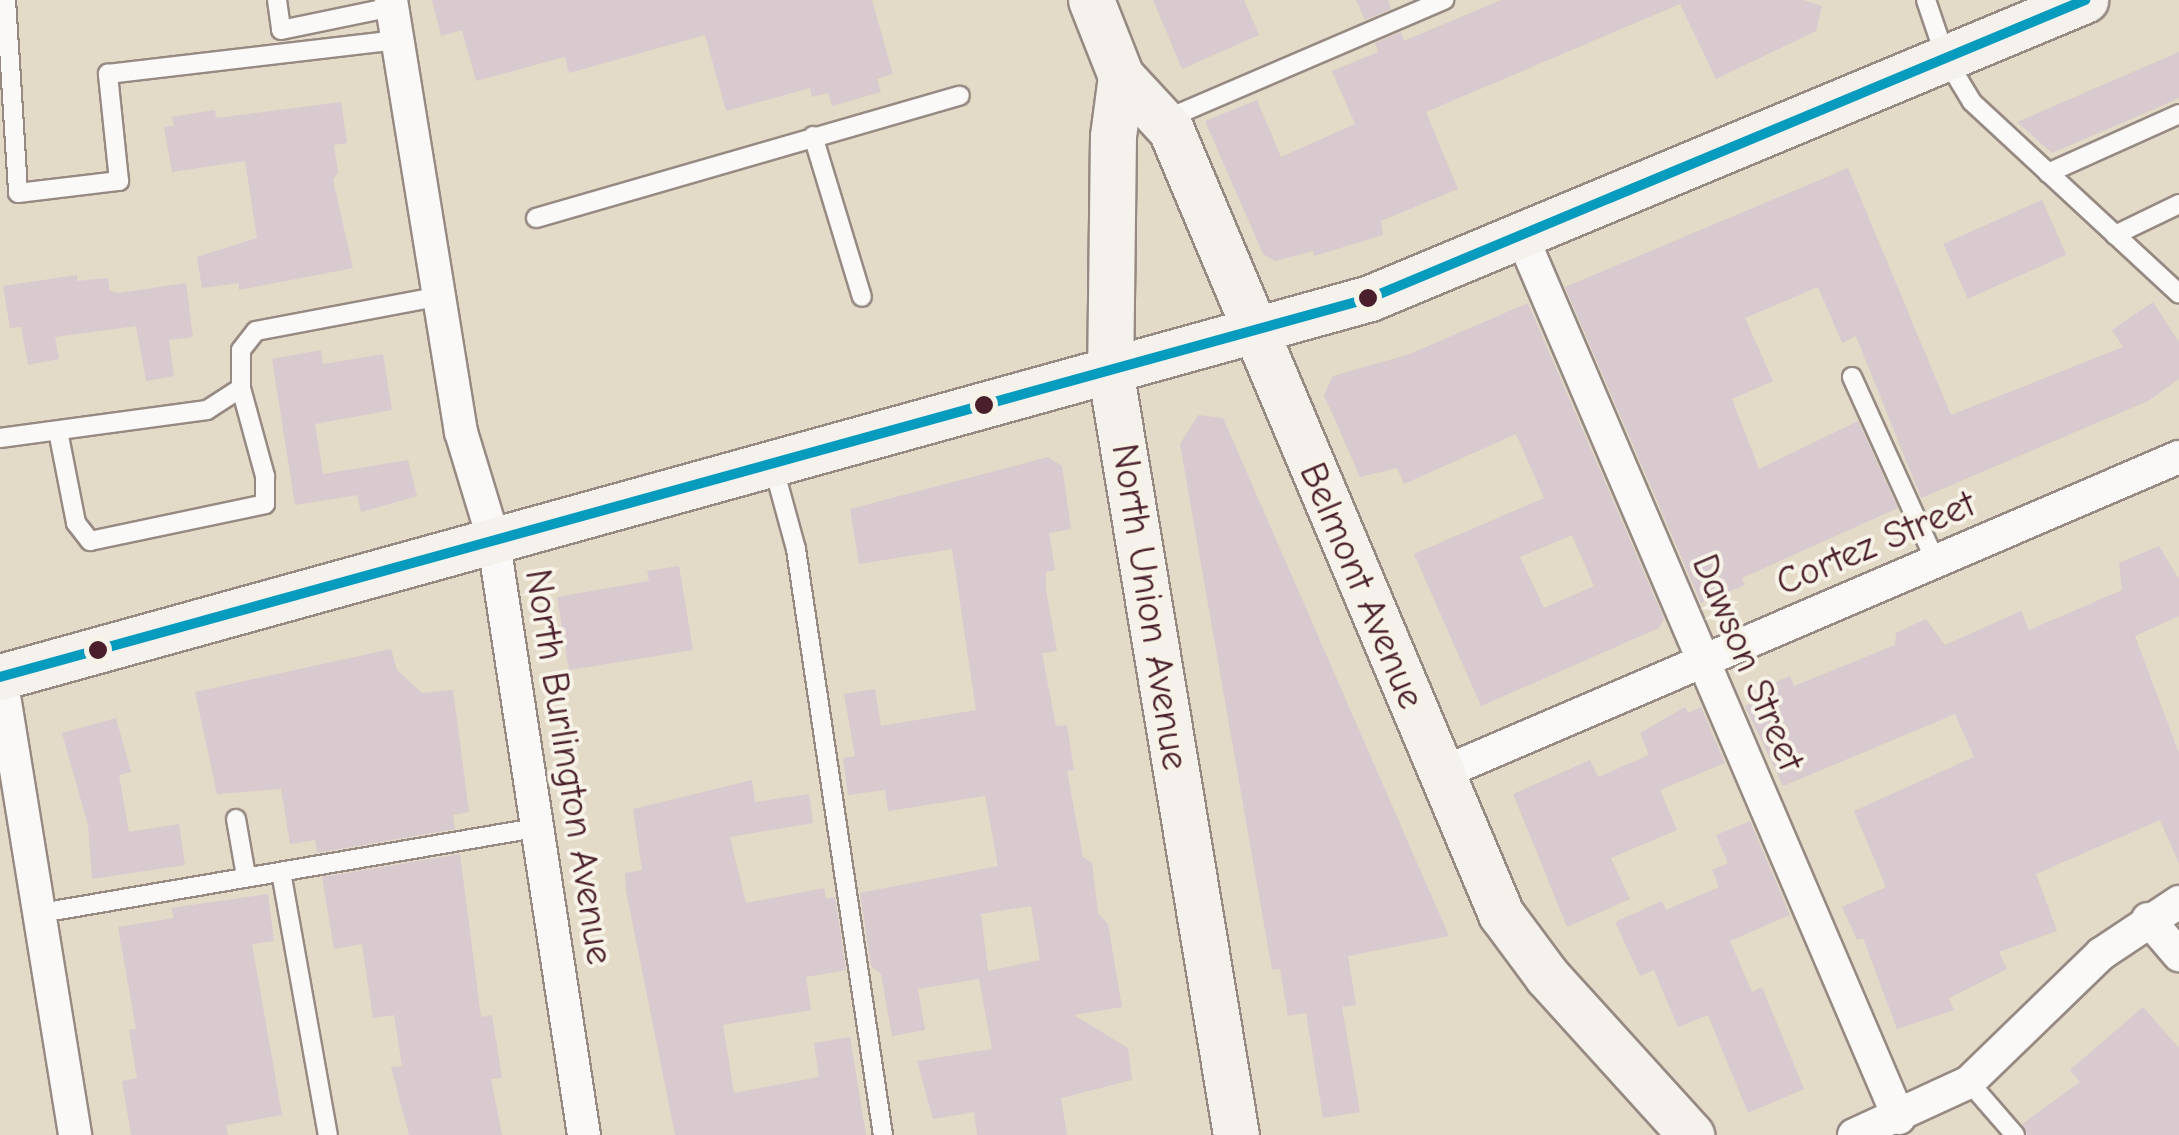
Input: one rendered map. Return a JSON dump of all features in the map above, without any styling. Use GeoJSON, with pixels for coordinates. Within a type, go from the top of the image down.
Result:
{"type":"FeatureCollection","features":[{"type":"Feature","properties":{"kind":"main road","name":"Belmont Avenue"},"geometry":{"type":"LineString","coordinates":[[1091,0],[1121,76],[1164,120],[1501,914],[1547,976],[1691,1135]]}},
{"type":"Feature","properties":{"kind":"main road"},"geometry":{"type":"LineString","coordinates":[[0,675],[1370,298],[1523,239],[2086,0]]}},
{"type":"Feature","properties":{"kind":"main road","name":"North Union Avenue"},"geometry":{"type":"LineString","coordinates":[[1121,76],[1112,136],[1110,369],[1236,1135]]}},
{"type":"Feature","properties":{"kind":"street","name":"North Burlington Avenue"},"geometry":{"type":"LineString","coordinates":[[392,3],[461,432],[492,537],[584,1135]]}},
{"type":"Feature","properties":{"kind":"street","name":"Dawson Street"},"geometry":{"type":"LineString","coordinates":[[1523,239],[1899,1118]]}},
{"type":"Feature","properties":{"kind":"street","name":"Cortez Street"},"geometry":{"type":"LineString","coordinates":[[1440,774],[2179,457]]}},
{"type":"Feature","properties":{"kind":"street"},"geometry":{"type":"LineString","coordinates":[[0,675],[75,1135]]}},
{"type":"Feature","properties":{"kind":"street"},"geometry":{"type":"LineString","coordinates":[[1854,1135],[1899,1118],[1969,1082],[2101,954],[2148,919],[2179,902]]}},
{"type":"Feature","properties":{"kind":"street"},"geometry":{"type":"LineString","coordinates":[[2148,919],[2179,955]]}},
{"type":"Feature","properties":{"kind":"lane"},"geometry":{"type":"LineString","coordinates":[[6,0],[18,193],[119,181],[108,74],[397,40]]}},
{"type":"Feature","properties":{"kind":"lane"},"geometry":{"type":"LineString","coordinates":[[277,0],[280,30],[392,3]]}},
{"type":"Feature","properties":{"kind":"lane"},"geometry":{"type":"LineString","coordinates":[[1164,120],[1444,0]]}},
{"type":"Feature","properties":{"kind":"lane"},"geometry":{"type":"LineString","coordinates":[[1926,0],[1946,59],[1972,102],[2179,294]]}},
{"type":"Feature","properties":{"kind":"lane"},"geometry":{"type":"LineString","coordinates":[[536,218],[960,96]]}},
{"type":"Feature","properties":{"kind":"lane"},"geometry":{"type":"LineString","coordinates":[[2048,173],[2179,114]]}},
{"type":"Feature","properties":{"kind":"lane"},"geometry":{"type":"LineString","coordinates":[[813,136],[862,297]]}},
{"type":"Feature","properties":{"kind":"lane"},"geometry":{"type":"LineString","coordinates":[[2116,235],[2179,204]]}},
{"type":"Feature","properties":{"kind":"lane"},"geometry":{"type":"LineString","coordinates":[[58,431],[76,523],[90,541],[265,504],[265,476],[242,388],[244,338],[256,330],[440,296]]}},
{"type":"Feature","properties":{"kind":"lane"},"geometry":{"type":"LineString","coordinates":[[1852,376],[1936,562]]}},
{"type":"Feature","properties":{"kind":"lane"},"geometry":{"type":"LineString","coordinates":[[0,438],[207,410],[242,388]]}},
{"type":"Feature","properties":{"kind":"lane"},"geometry":{"type":"LineString","coordinates":[[773,463],[796,549],[882,1135]]}},
{"type":"Feature","properties":{"kind":"lane"},"geometry":{"type":"LineString","coordinates":[[236,819],[246,876]]}},
{"type":"Feature","properties":{"kind":"lane"},"geometry":{"type":"LineString","coordinates":[[41,913],[535,828]]}},
{"type":"Feature","properties":{"kind":"lane"},"geometry":{"type":"LineString","coordinates":[[282,872],[328,1135]]}},
{"type":"Feature","properties":{"kind":"lane"},"geometry":{"type":"LineString","coordinates":[[1969,1082],[2015,1135]]}},
{"type":"Feature","properties":{"kind":"building"},"geometry":{"type":"Polygon","coordinates":[[[432,0],[872,0],[893,74],[877,79],[881,92],[832,106],[828,93],[812,97],[810,88],[726,111],[705,35],[569,73],[565,57],[476,81],[462,30],[441,36],[432,0]]]}},
{"type":"Feature","properties":{"kind":"building"},"geometry":{"type":"Polygon","coordinates":[[[1153,0],[1244,0],[1259,35],[1182,69],[1153,0]]]}},
{"type":"Feature","properties":{"kind":"building"},"geometry":{"type":"Polygon","coordinates":[[[1356,0],[1388,0],[1391,9],[1365,20],[1356,0]]]}},
{"type":"Feature","properties":{"kind":"building"},"geometry":{"type":"Polygon","coordinates":[[[1501,0],[1803,0],[1822,6],[1816,31],[1716,79],[1680,4],[1426,112],[1458,189],[1381,221],[1383,235],[1314,256],[1313,251],[1275,261],[1263,254],[1205,121],[1257,100],[1281,157],[1355,124],[1332,71],[1378,52],[1375,43],[1401,32],[1404,41],[1501,0]]]}},
{"type":"Feature","properties":{"kind":"building"},"geometry":{"type":"Polygon","coordinates":[[[2179,52],[2179,98],[2145,113],[2052,153],[2017,122],[2179,52]]]}},
{"type":"Feature","properties":{"kind":"building"},"geometry":{"type":"Polygon","coordinates":[[[341,102],[347,143],[334,145],[338,172],[333,180],[353,268],[239,290],[239,283],[202,288],[197,257],[257,238],[245,161],[172,172],[164,127],[174,126],[172,117],[215,110],[216,118],[341,102]]]}},
{"type":"Feature","properties":{"kind":"building"},"geometry":{"type":"Polygon","coordinates":[[[1848,168],[1951,415],[2123,347],[2112,330],[2153,302],[2179,342],[2179,379],[2148,401],[1921,498],[1856,336],[1842,343],[1818,287],[1745,318],[1773,381],[1732,399],[1759,469],[1858,421],[1898,508],[1742,578],[1745,585],[1701,603],[1565,287],[1848,168]]]}},
{"type":"Feature","properties":{"kind":"building"},"geometry":{"type":"Polygon","coordinates":[[[2042,200],[2066,255],[1968,299],[1943,244],[2042,200]]]}},
{"type":"Feature","properties":{"kind":"building"},"geometry":{"type":"Polygon","coordinates":[[[77,275],[77,281],[108,278],[110,291],[119,293],[186,283],[193,337],[169,340],[174,376],[146,381],[136,326],[55,337],[59,359],[28,365],[21,327],[10,328],[3,286],[77,275]]]}},
{"type":"Feature","properties":{"kind":"building"},"geometry":{"type":"Polygon","coordinates":[[[1528,303],[1664,619],[1659,628],[1481,706],[1414,554],[1544,498],[1516,434],[1404,484],[1397,468],[1360,477],[1324,395],[1333,376],[1410,354],[1528,303]],[[1572,535],[1520,557],[1544,608],[1594,586],[1572,535]]]}},
{"type":"Feature","properties":{"kind":"building"},"geometry":{"type":"Polygon","coordinates":[[[321,350],[323,364],[383,354],[392,410],[315,424],[323,474],[408,460],[417,496],[361,512],[357,495],[295,505],[272,359],[321,350]]]}},
{"type":"Feature","properties":{"kind":"building"},"geometry":{"type":"Polygon","coordinates":[[[1198,415],[1223,418],[1449,936],[1348,956],[1356,1005],[1342,1007],[1360,1112],[1323,1118],[1306,1013],[1288,1016],[1280,969],[1272,970],[1180,444],[1198,415]]]}},
{"type":"Feature","properties":{"kind":"building"},"geometry":{"type":"Polygon","coordinates":[[[1048,457],[1062,466],[1071,529],[1049,533],[1055,570],[1046,572],[1046,590],[1057,651],[1042,653],[1056,726],[1067,725],[1074,770],[1067,771],[1083,857],[1092,863],[1098,913],[1108,924],[1122,1007],[1074,1015],[1128,1048],[1132,1080],[1061,1098],[1067,1135],[977,1135],[974,1112],[933,1119],[917,1061],[992,1049],[979,979],[918,989],[925,1030],[892,1036],[881,974],[871,966],[860,893],[998,866],[985,796],[888,811],[885,790],[848,795],[843,758],[855,756],[844,694],[875,689],[881,726],[976,710],[952,549],[859,564],[850,509],[1048,457]],[[1031,906],[981,914],[988,971],[1040,960],[1031,906]]]}},
{"type":"Feature","properties":{"kind":"building"},"geometry":{"type":"Polygon","coordinates":[[[2159,546],[2179,579],[2179,616],[2135,636],[2179,753],[2179,864],[2160,820],[2036,874],[2057,931],[1999,952],[2007,969],[1949,998],[1954,1010],[1897,1029],[1863,938],[1857,940],[1842,907],[1886,887],[1854,811],[1974,757],[1955,714],[1783,786],[1745,706],[1768,697],[1764,687],[1790,676],[1794,686],[1895,645],[1896,633],[1926,619],[1945,645],[2021,611],[2029,630],[2122,590],[2119,563],[2159,546]]]}},
{"type":"Feature","properties":{"kind":"building"},"geometry":{"type":"Polygon","coordinates":[[[679,566],[693,650],[569,670],[557,597],[649,581],[647,571],[679,566]]]}},
{"type":"Feature","properties":{"kind":"building"},"geometry":{"type":"Polygon","coordinates":[[[391,649],[397,670],[422,693],[453,690],[469,812],[453,815],[455,829],[317,853],[315,840],[290,844],[281,789],[217,794],[195,692],[391,649]]]}},
{"type":"Feature","properties":{"kind":"building"},"geometry":{"type":"Polygon","coordinates":[[[1685,707],[1688,713],[1701,707],[1725,763],[1660,790],[1677,830],[1611,858],[1630,899],[1567,927],[1513,794],[1590,760],[1598,777],[1649,755],[1640,733],[1685,707]]]}},
{"type":"Feature","properties":{"kind":"building"},"geometry":{"type":"Polygon","coordinates":[[[116,718],[131,772],[119,775],[129,832],[179,824],[185,865],[92,879],[88,825],[62,733],[116,718]]]}},
{"type":"Feature","properties":{"kind":"building"},"geometry":{"type":"Polygon","coordinates":[[[752,780],[755,802],[809,794],[813,823],[730,837],[746,903],[824,888],[826,899],[835,897],[846,970],[806,977],[811,1010],[723,1025],[734,1093],[819,1077],[814,1043],[850,1037],[866,1135],[675,1135],[626,891],[625,873],[642,870],[633,809],[752,780]]]}},
{"type":"Feature","properties":{"kind":"building"},"geometry":{"type":"Polygon","coordinates":[[[1750,821],[1790,915],[1730,941],[1752,992],[1762,987],[1804,1089],[1748,1113],[1708,1015],[1678,1027],[1654,970],[1640,976],[1615,922],[1662,901],[1666,910],[1719,887],[1712,870],[1728,863],[1716,835],[1750,821]]]}},
{"type":"Feature","properties":{"kind":"building"},"geometry":{"type":"Polygon","coordinates":[[[460,854],[481,1017],[492,1015],[502,1078],[491,1079],[502,1135],[409,1135],[391,1067],[402,1066],[394,1015],[373,1018],[362,944],[334,949],[322,877],[460,854]]]}},
{"type":"Feature","properties":{"kind":"building"},"geometry":{"type":"Polygon","coordinates":[[[268,894],[274,941],[252,944],[282,1115],[226,1125],[228,1135],[131,1135],[122,1081],[137,1078],[129,1030],[136,1029],[118,927],[174,918],[171,908],[268,894]]]}},
{"type":"Feature","properties":{"kind":"building"},"geometry":{"type":"Polygon","coordinates":[[[2143,1007],[2179,1048],[2179,1135],[2027,1135],[2022,1124],[2080,1082],[2070,1070],[2143,1007]]]}},
{"type":"Feature","properties":{"kind":"transit line"},"geometry":{"type":"LineString","coordinates":[[0,677],[1370,298],[2085,0]]}}]}
